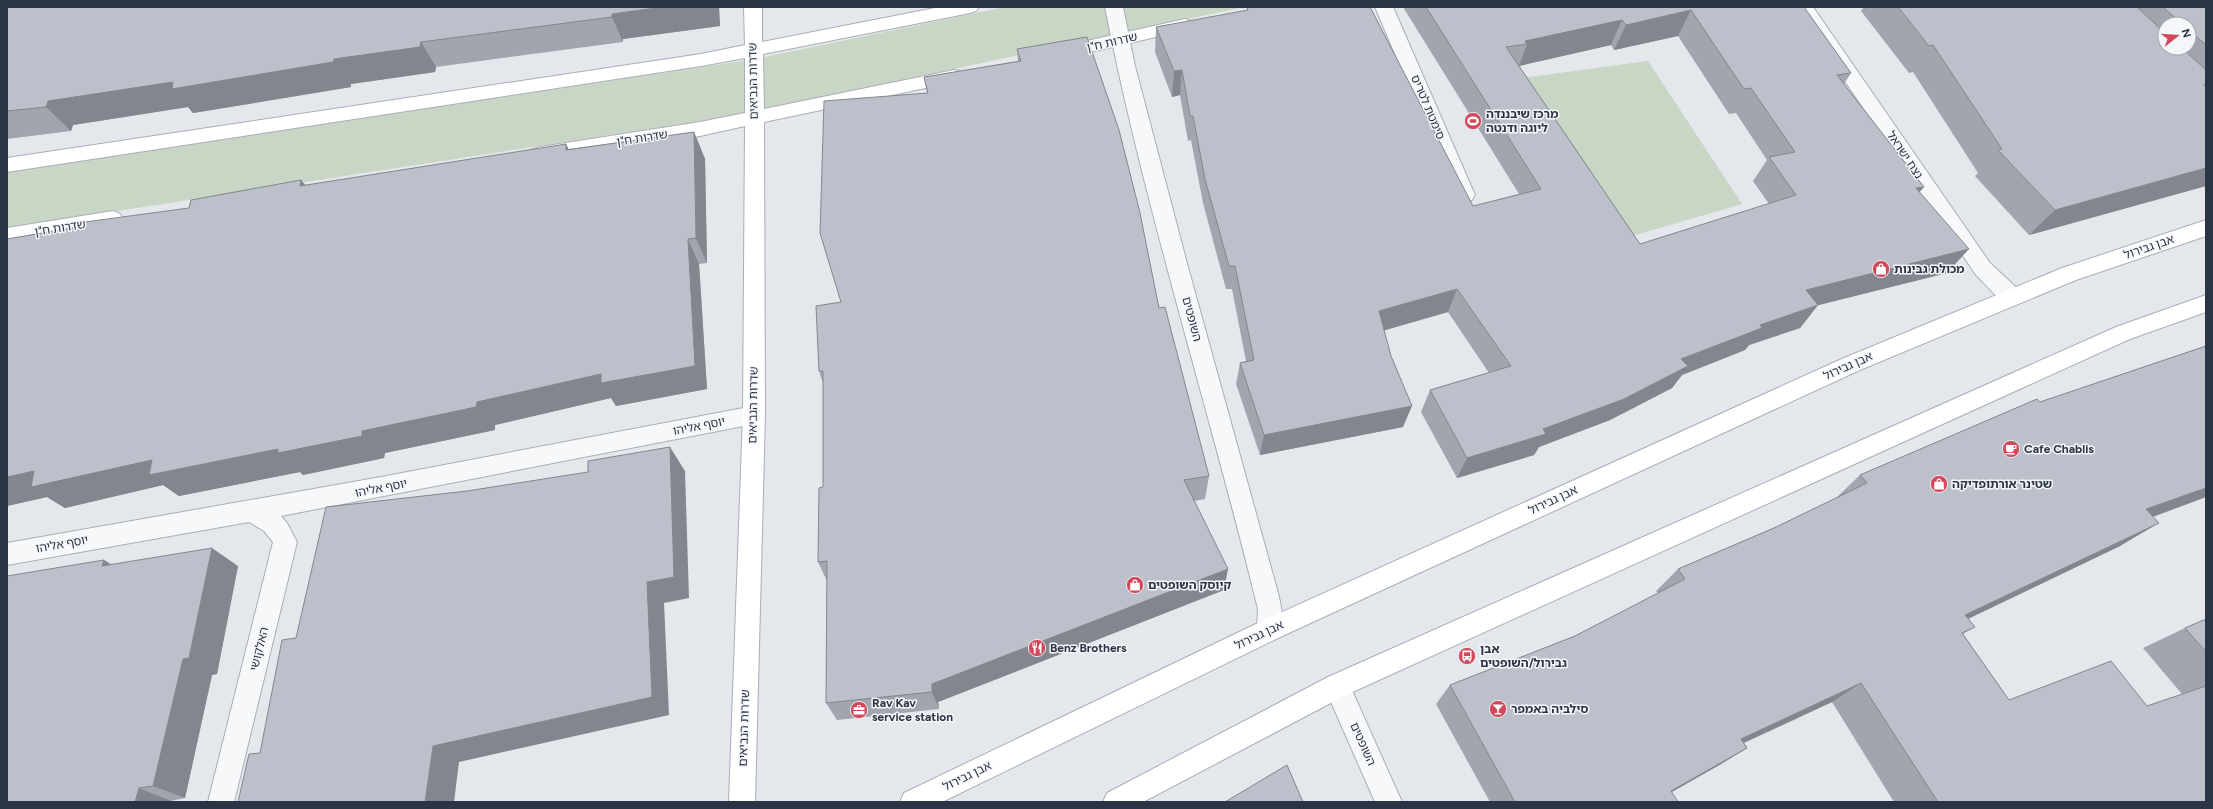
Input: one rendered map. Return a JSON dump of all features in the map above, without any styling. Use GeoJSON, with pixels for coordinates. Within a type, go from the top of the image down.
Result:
{"type":"FeatureCollection","features":[{"type":"Feature","properties":{"kind":"street","name":"שדרות הנביאים"},"geometry":{"type":"LineString","coordinates":[[742,802],[754,415],[753,7]]}},
{"type":"Feature","properties":{"kind":"street"},"geometry":{"type":"LineString","coordinates":[[7,165],[752,51],[970,7]]}},
{"type":"Feature","properties":{"kind":"street","name":"השופטים"},"geometry":{"type":"LineString","coordinates":[[1114,7],[1120,40],[1178,267],[1270,609],[1269,630]]}},
{"type":"Feature","properties":{"kind":"street","name":"סימטת לטריס"},"geometry":{"type":"LineString","coordinates":[[1384,7],[1471,208]]}},
{"type":"Feature","properties":{"kind":"street","name":"נצח ישראל"},"geometry":{"type":"LineString","coordinates":[[1804,7],[1984,269],[2013,297]]}},
{"type":"Feature","properties":{"kind":"street","name":"שדרות ח\"ן"},"geometry":{"type":"LineString","coordinates":[[1042,57],[1201,22]]}},
{"type":"Feature","properties":{"kind":"street","name":"שדרות ח\"ן"},"geometry":{"type":"LineString","coordinates":[[519,157],[753,119],[973,72]]}},
{"type":"Feature","properties":{"kind":"street","name":"שדרות ח\"ן"},"geometry":{"type":"LineString","coordinates":[[7,236],[133,216]]}},
{"type":"Feature","properties":{"kind":"street","name":"אבן גבירול"},"geometry":{"type":"LineString","coordinates":[[913,802],[1269,630],[1844,367],[2069,274],[2206,228]]}},
{"type":"Feature","properties":{"kind":"street"},"geometry":{"type":"LineString","coordinates":[[1116,802],[1337,686],[2123,333],[2206,303]]}},
{"type":"Feature","properties":{"kind":"street","name":"יוסף אליהו"},"geometry":{"type":"LineString","coordinates":[[7,554],[253,512],[754,415]]}},
{"type":"Feature","properties":{"kind":"street","name":"האלקושי"},"geometry":{"type":"LineString","coordinates":[[221,802],[285,542],[279,528],[267,519],[253,512]]}},
{"type":"Feature","properties":{"kind":"street","name":"השופטים"},"geometry":{"type":"LineString","coordinates":[[1337,686],[1388,802]]}},
{"type":"Feature","properties":{"kind":"green space"},"geometry":{"type":"Polygon","coordinates":[[[1005,7],[1244,7],[734,116],[7,228],[7,171],[755,59],[1005,7]]]}},
{"type":"Feature","properties":{"kind":"green space"},"geometry":{"type":"Polygon","coordinates":[[[1648,61],[1742,204],[1629,237],[1523,78],[1648,61]]]}},
{"type":"Feature","properties":{"kind":"building"},"geometry":{"type":"Polygon","coordinates":[[[7,7],[663,7],[612,14],[612,17],[421,42],[420,47],[334,59],[333,62],[172,89],[173,82],[48,101],[46,107],[7,111],[7,7]]]}},
{"type":"Feature","properties":{"kind":"building"},"geometry":{"type":"Polygon","coordinates":[[[1247,7],[1370,7],[1473,206],[1541,189],[1426,7],[1804,7],[1851,73],[1837,75],[1924,187],[1916,188],[1969,249],[1806,290],[1818,305],[1760,325],[1762,328],[1681,359],[1688,366],[1624,399],[1543,429],[1546,434],[1467,458],[1430,390],[1511,366],[1457,289],[1379,311],[1391,356],[1412,406],[1264,435],[1240,363],[1254,360],[1235,266],[1229,266],[1205,179],[1193,116],[1190,116],[1182,70],[1174,71],[1156,27],[1248,10],[1247,7]],[[1691,10],[1626,25],[1622,20],[1525,41],[1527,44],[1506,47],[1640,244],[1796,195],[1769,157],[1795,152],[1751,88],[1744,89],[1691,10]]]}},
{"type":"Feature","properties":{"kind":"building"},"geometry":{"type":"Polygon","coordinates":[[[1898,7],[2137,7],[2157,26],[2157,56],[2191,56],[2206,70],[2206,84],[2204,85],[2206,86],[2206,168],[2055,210],[1998,150],[2002,149],[1933,45],[1929,46],[1898,7]]]}},
{"type":"Feature","properties":{"kind":"building"},"geometry":{"type":"Polygon","coordinates":[[[2163,7],[2206,7],[2206,45],[2197,37],[2197,16],[2173,16],[2163,7]]]}},
{"type":"Feature","properties":{"kind":"building"},"geometry":{"type":"Polygon","coordinates":[[[1087,37],[1119,130],[1140,213],[1159,308],[1165,307],[1209,476],[1184,480],[1228,569],[932,684],[932,692],[826,703],[827,561],[818,562],[819,488],[823,487],[823,371],[819,371],[816,306],[841,302],[820,233],[824,101],[928,93],[924,77],[1021,61],[1017,49],[1087,37]]]}},
{"type":"Feature","properties":{"kind":"building"},"geometry":{"type":"Polygon","coordinates":[[[694,132],[696,238],[688,239],[695,366],[601,383],[601,374],[477,402],[476,407],[362,431],[362,436],[278,453],[278,449],[149,475],[152,460],[31,487],[34,471],[7,477],[7,239],[83,226],[85,222],[189,208],[191,200],[301,180],[300,186],[566,144],[566,150],[694,132]]]}},
{"type":"Feature","properties":{"kind":"building"},"geometry":{"type":"Polygon","coordinates":[[[2206,346],[2206,488],[2146,509],[2159,523],[1965,615],[1975,627],[1962,633],[2009,700],[2111,661],[2147,706],[2206,686],[2206,802],[1938,802],[1861,683],[1741,739],[1747,748],[1671,791],[1678,802],[1515,802],[1450,685],[1575,636],[1685,579],[1678,569],[1774,528],[1867,483],[1860,475],[2037,399],[2040,402],[2206,346]]]}},
{"type":"Feature","properties":{"kind":"building"},"geometry":{"type":"Polygon","coordinates":[[[670,447],[674,577],[647,582],[652,697],[433,746],[425,802],[238,802],[249,754],[260,753],[282,640],[296,638],[326,507],[467,491],[588,472],[588,461],[670,447]]]}},
{"type":"Feature","properties":{"kind":"building"},"geometry":{"type":"Polygon","coordinates":[[[212,548],[189,658],[183,659],[153,786],[139,788],[135,802],[7,802],[7,576],[104,560],[102,566],[212,548]]]}},
{"type":"Feature","properties":{"kind":"building"},"geometry":{"type":"Polygon","coordinates":[[[2206,619],[2206,652],[2185,628],[2206,619]]]}},
{"type":"Feature","properties":{"kind":"building"},"geometry":{"type":"Polygon","coordinates":[[[1287,765],[1303,802],[1225,802],[1287,765]]]}},
{"type":"Feature","properties":{"kind":"place","name":"מרכז שיבננדה ליוגה ודנטה"},"geometry":{"type":"Point","coordinates":[1473,121]}},
{"type":"Feature","properties":{"kind":"place","name":"מכולת גבינות"},"geometry":{"type":"Point","coordinates":[1881,269]}},
{"type":"Feature","properties":{"kind":"place","name":"Cafe Chablis"},"geometry":{"type":"Point","coordinates":[2011,449]}},
{"type":"Feature","properties":{"kind":"place","name":"שטינר אורתופדיקה"},"geometry":{"type":"Point","coordinates":[1939,484]}},
{"type":"Feature","properties":{"kind":"place","name":"קיוסק השופטים"},"geometry":{"type":"Point","coordinates":[1135,585]}},
{"type":"Feature","properties":{"kind":"place","name":"Benz Brothers"},"geometry":{"type":"Point","coordinates":[1037,648]}},
{"type":"Feature","properties":{"kind":"place","name":"אבן גבירול/השופטים"},"geometry":{"type":"Point","coordinates":[1467,656]}},
{"type":"Feature","properties":{"kind":"place","name":"סילביה באמפר"},"geometry":{"type":"Point","coordinates":[1498,709]}},
{"type":"Feature","properties":{"kind":"place","name":"Rav Kav service station"},"geometry":{"type":"Point","coordinates":[859,710]}}]}
